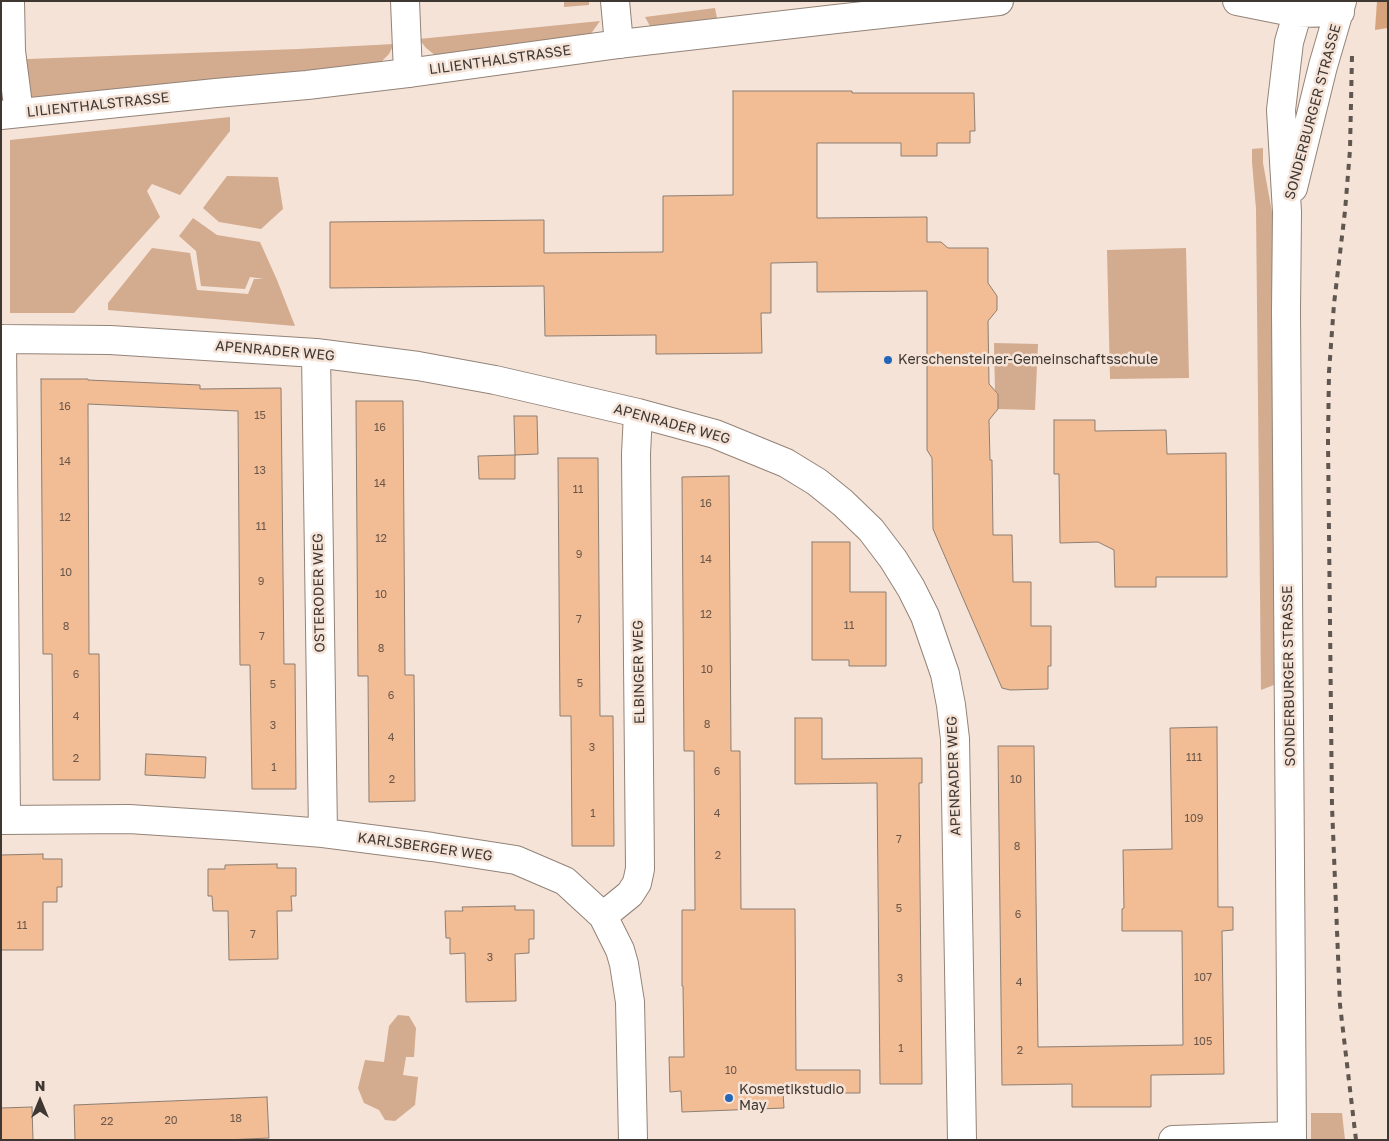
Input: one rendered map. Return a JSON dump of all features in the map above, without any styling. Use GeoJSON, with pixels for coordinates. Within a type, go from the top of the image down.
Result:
{"type":"FeatureCollection","features":[{"type":"Feature","properties":{"kind":"street"},"geometry":{"type":"LineString","coordinates":[[10,1],[10,114]]}},
{"type":"Feature","properties":{"kind":"street"},"geometry":{"type":"LineString","coordinates":[[405,1],[408,73]]}},
{"type":"Feature","properties":{"kind":"street"},"geometry":{"type":"LineString","coordinates":[[615,1],[619,44]]}},
{"type":"Feature","properties":{"kind":"street","name":"LILIENTHALSTRASSE"},"geometry":{"type":"LineString","coordinates":[[10,114],[307,85],[619,44],[998,1]]}},
{"type":"Feature","properties":{"kind":"street"},"geometry":{"type":"LineString","coordinates":[[1237,1],[1299,7],[1337,5]]}},
{"type":"Feature","properties":{"kind":"street","name":"SONDERBURGER STRASSE"},"geometry":{"type":"LineString","coordinates":[[1286,212],[1337,5]]}},
{"type":"Feature","properties":{"kind":"street","name":"SONDERBURGER STRASSE"},"geometry":{"type":"LineString","coordinates":[[1292,1138],[1286,212],[1281,110],[1289,42],[1299,7]]}},
{"type":"Feature","properties":{"kind":"street"},"geometry":{"type":"LineString","coordinates":[[1,339],[4,820]]}},
{"type":"Feature","properties":{"kind":"street","name":"APENRADER WEG"},"geometry":{"type":"LineString","coordinates":[[1,339],[110,340],[316,353],[418,366],[496,380],[715,434],[786,463],[817,482],[843,503],[871,530],[893,559],[911,588],[925,616],[945,674],[951,705],[955,739],[962,1140]]}},
{"type":"Feature","properties":{"kind":"street","name":"OSTERODER WEG"},"geometry":{"type":"LineString","coordinates":[[316,353],[323,832]]}},
{"type":"Feature","properties":{"kind":"street","name":"ELBINGER WEG"},"geometry":{"type":"LineString","coordinates":[[603,916],[630,894],[640,869],[636,454],[638,414]]}},
{"type":"Feature","properties":{"kind":"street","name":"KARLSBERGER WEG"},"geometry":{"type":"LineString","coordinates":[[4,820],[129,820],[323,832],[516,860],[565,882],[603,916],[620,950],[624,964],[630,1002],[634,1140]]}},
{"type":"Feature","properties":{"kind":"street"},"geometry":{"type":"LineString","coordinates":[[1173,1140],[1292,1138]]}},
{"type":"Feature","properties":{"kind":"shaded area"},"geometry":{"type":"Polygon","coordinates":[[[564,1],[589,1],[589,5],[564,7],[564,1]]]}},
{"type":"Feature","properties":{"kind":"shaded area"},"geometry":{"type":"Polygon","coordinates":[[[1377,1],[1388,1],[1388,28],[1375,30],[1377,1]]]}},
{"type":"Feature","properties":{"kind":"shaded area"},"geometry":{"type":"Polygon","coordinates":[[[715,8],[717,18],[650,26],[645,17],[715,8]]]}},
{"type":"Feature","properties":{"kind":"shaded area"},"geometry":{"type":"Polygon","coordinates":[[[600,21],[590,35],[436,56],[419,39],[600,21]]]}},
{"type":"Feature","properties":{"kind":"shaded area"},"geometry":{"type":"Polygon","coordinates":[[[394,44],[389,54],[380,63],[1,102],[1,60],[394,44]]]}},
{"type":"Feature","properties":{"kind":"shaded area"},"geometry":{"type":"Polygon","coordinates":[[[230,117],[230,131],[180,195],[152,184],[147,191],[160,217],[74,313],[10,313],[10,140],[230,117]]]}},
{"type":"Feature","properties":{"kind":"shaded area"},"geometry":{"type":"Polygon","coordinates":[[[1263,148],[1263,163],[1272,212],[1274,685],[1261,690],[1256,209],[1252,149],[1263,148]]]}},
{"type":"Feature","properties":{"kind":"shaded area"},"geometry":{"type":"Polygon","coordinates":[[[227,176],[278,177],[283,209],[261,229],[219,222],[203,208],[227,176]]]}},
{"type":"Feature","properties":{"kind":"shaded area"},"geometry":{"type":"Polygon","coordinates":[[[193,218],[217,235],[260,242],[295,326],[108,310],[108,303],[152,248],[190,253],[197,290],[248,294],[254,279],[264,279],[250,277],[245,289],[201,286],[196,251],[179,236],[193,218]]]}},
{"type":"Feature","properties":{"kind":"shaded area"},"geometry":{"type":"Polygon","coordinates":[[[1186,248],[1189,378],[1110,379],[1107,250],[1186,248]]]}},
{"type":"Feature","properties":{"kind":"shaded area"},"geometry":{"type":"Polygon","coordinates":[[[994,343],[1038,344],[1035,410],[998,409],[998,393],[995,391],[994,343]]]}},
{"type":"Feature","properties":{"kind":"shaded area"},"geometry":{"type":"Polygon","coordinates":[[[398,1015],[409,1016],[416,1028],[414,1057],[406,1057],[403,1075],[418,1077],[415,1105],[395,1121],[385,1120],[379,1110],[364,1103],[358,1088],[365,1060],[384,1062],[389,1026],[398,1015]]]}},
{"type":"Feature","properties":{"kind":"shaded area"},"geometry":{"type":"Polygon","coordinates":[[[1311,1113],[1342,1113],[1345,1140],[1311,1140],[1311,1113]]]}},
{"type":"Feature","properties":{"kind":"building"},"geometry":{"type":"Polygon","coordinates":[[[733,91],[974,93],[975,131],[970,131],[970,143],[937,143],[937,156],[901,156],[901,143],[817,143],[817,218],[927,217],[927,242],[941,242],[948,248],[988,248],[988,283],[997,296],[997,310],[988,321],[989,384],[998,394],[998,409],[989,420],[990,460],[992,460],[993,535],[1012,535],[1013,582],[1031,582],[1031,626],[1051,626],[1051,666],[1048,666],[1048,689],[1010,690],[1002,688],[933,529],[932,458],[927,450],[927,291],[817,292],[817,262],[771,263],[771,313],[761,313],[762,353],[656,354],[656,335],[545,336],[544,286],[330,288],[330,222],[544,220],[544,253],[663,252],[663,196],[733,195],[733,91]]]}},
{"type":"Feature","properties":{"kind":"building"},"geometry":{"type":"Polygon","coordinates":[[[41,379],[88,379],[200,385],[200,389],[281,388],[284,664],[295,664],[296,789],[252,789],[250,665],[240,665],[238,411],[88,404],[89,654],[99,654],[100,780],[53,780],[52,654],[43,654],[41,379]]]}},
{"type":"Feature","properties":{"kind":"building"},"geometry":{"type":"Polygon","coordinates":[[[356,401],[403,401],[405,675],[414,675],[415,801],[369,802],[368,676],[358,676],[356,401]]]}},
{"type":"Feature","properties":{"kind":"building"},"geometry":{"type":"Polygon","coordinates":[[[514,416],[537,416],[538,454],[515,455],[514,416]]]}},
{"type":"Feature","properties":{"kind":"building"},"geometry":{"type":"Polygon","coordinates":[[[1054,420],[1095,420],[1095,431],[1166,430],[1167,454],[1226,453],[1227,577],[1156,577],[1156,587],[1115,587],[1114,550],[1098,542],[1060,543],[1059,474],[1054,474],[1054,420]]]}},
{"type":"Feature","properties":{"kind":"building"},"geometry":{"type":"Polygon","coordinates":[[[515,455],[515,479],[479,479],[478,456],[515,455]]]}},
{"type":"Feature","properties":{"kind":"building"},"geometry":{"type":"Polygon","coordinates":[[[558,458],[598,458],[600,716],[613,716],[614,846],[572,846],[571,716],[560,716],[558,458]]]}},
{"type":"Feature","properties":{"kind":"building"},"geometry":{"type":"Polygon","coordinates":[[[729,476],[731,751],[740,751],[741,909],[795,909],[796,1070],[860,1070],[860,1093],[783,1093],[784,1108],[682,1112],[681,1091],[670,1092],[669,1057],[684,1057],[682,910],[695,910],[694,751],[684,751],[682,477],[729,476]]]}},
{"type":"Feature","properties":{"kind":"building"},"geometry":{"type":"Polygon","coordinates":[[[812,542],[850,542],[850,592],[886,592],[886,666],[849,666],[849,660],[812,660],[812,542]]]}},
{"type":"Feature","properties":{"kind":"building"},"geometry":{"type":"Polygon","coordinates":[[[795,718],[822,718],[822,759],[922,758],[922,783],[919,783],[922,1084],[880,1084],[877,783],[795,784],[795,718]]]}},
{"type":"Feature","properties":{"kind":"building"},"geometry":{"type":"Polygon","coordinates":[[[1217,727],[1218,907],[1233,907],[1233,930],[1222,931],[1224,1074],[1151,1075],[1151,1107],[1072,1107],[1072,1084],[1002,1085],[998,746],[1034,746],[1038,1047],[1183,1045],[1182,931],[1122,931],[1122,909],[1124,908],[1123,850],[1172,849],[1170,728],[1217,727]]]}},
{"type":"Feature","properties":{"kind":"building"},"geometry":{"type":"Polygon","coordinates":[[[146,754],[206,757],[205,778],[145,775],[146,754]]]}},
{"type":"Feature","properties":{"kind":"building"},"geometry":{"type":"Polygon","coordinates":[[[43,854],[43,859],[62,859],[62,887],[57,887],[57,902],[43,902],[43,950],[1,950],[1,855],[43,854]]]}},
{"type":"Feature","properties":{"kind":"building"},"geometry":{"type":"Polygon","coordinates":[[[277,864],[277,868],[296,868],[296,896],[291,896],[292,911],[277,911],[278,959],[229,960],[228,911],[213,911],[212,896],[208,896],[208,869],[225,869],[225,865],[277,864]]]}},
{"type":"Feature","properties":{"kind":"building"},"geometry":{"type":"Polygon","coordinates":[[[515,906],[515,910],[534,910],[534,939],[529,939],[529,953],[515,954],[516,1001],[466,1002],[465,953],[450,954],[450,938],[446,938],[445,911],[463,911],[462,907],[515,906]]]}},
{"type":"Feature","properties":{"kind":"building"},"geometry":{"type":"Polygon","coordinates":[[[267,1097],[269,1138],[226,1140],[75,1140],[74,1105],[267,1097]]]}},
{"type":"Feature","properties":{"kind":"building"},"geometry":{"type":"Polygon","coordinates":[[[32,1107],[33,1140],[1,1140],[1,1108],[32,1107]]]}},
{"type":"Feature","properties":{"kind":"railway"},"geometry":{"type":"LineString","coordinates":[[1352,56],[1350,150],[1334,304],[1329,372],[1328,440],[1332,806],[1340,1005],[1356,1140]]}},
{"type":"Feature","properties":{"kind":"place","name":"Kerschensteiner-Gemeinschaftsschule"},"geometry":{"type":"Point","coordinates":[888,360]}},
{"type":"Feature","properties":{"kind":"place","name":"Kosmetikstudio May"},"geometry":{"type":"Point","coordinates":[729,1098]}}]}
